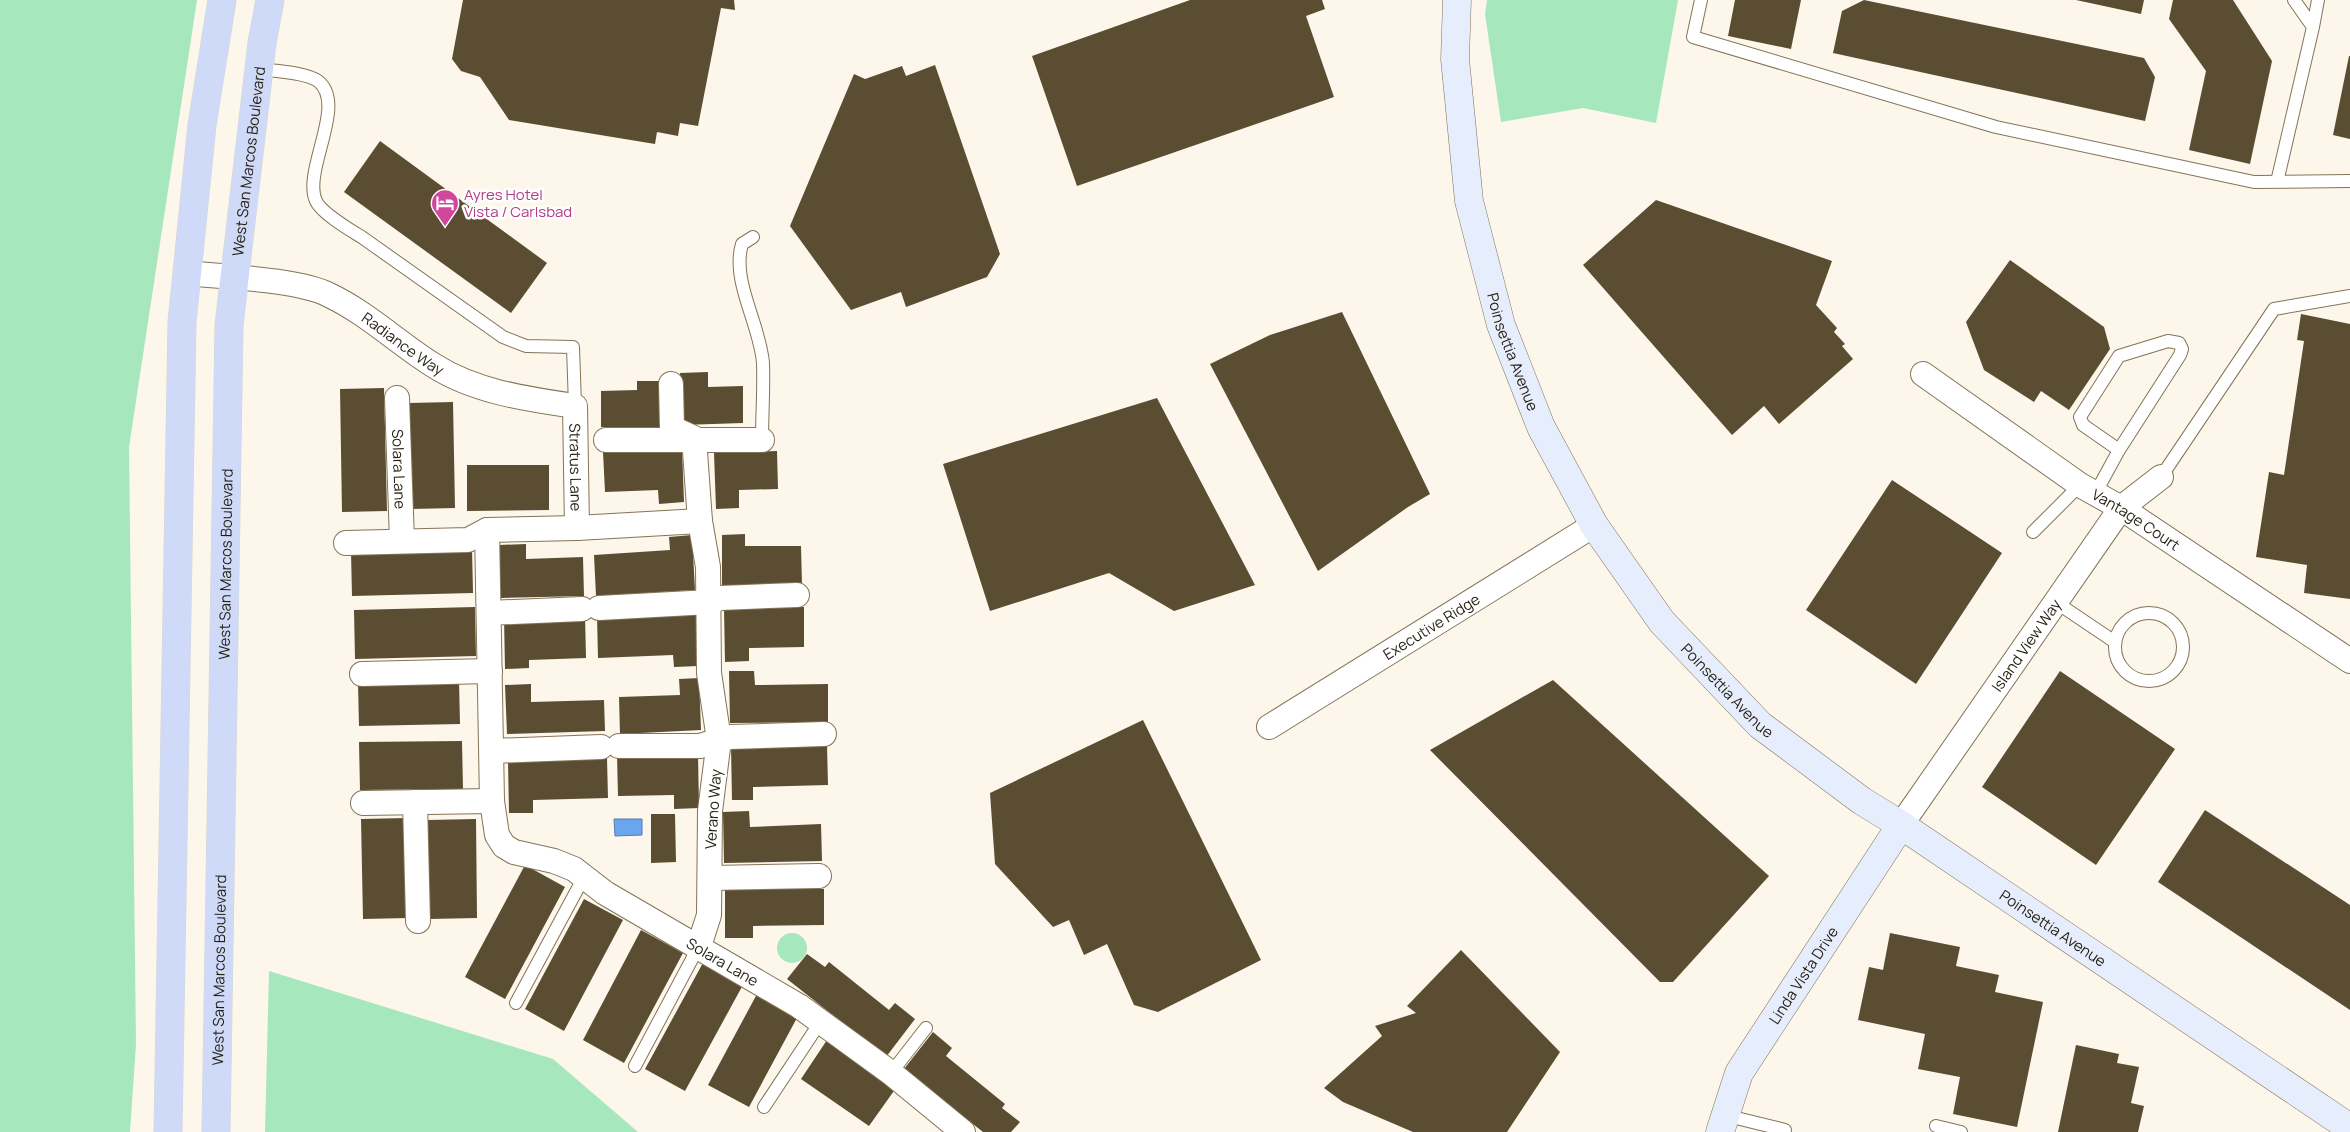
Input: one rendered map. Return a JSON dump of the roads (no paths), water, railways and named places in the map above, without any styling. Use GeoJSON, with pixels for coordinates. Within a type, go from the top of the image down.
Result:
{"type":"FeatureCollection","features":[{"type":"Feature","properties":{"kind":"main road"},"geometry":{"type":"LineString","coordinates":[[168,1132],[182,322],[202,125],[222,0]]}},
{"type":"Feature","properties":{"kind":"main road","name":"West San Marcos Boulevard"},"geometry":{"type":"LineString","coordinates":[[216,1132],[229,325],[259,69],[270,0]]}},
{"type":"Feature","properties":{"kind":"main road","name":"Poinsettia Avenue"},"geometry":{"type":"LineString","coordinates":[[1457,0],[1455,59],[1469,201],[1498,316],[1541,427],[1594,525],[1662,622],[1760,726],[1862,801],[1902,825],[2350,1128]]}},
{"type":"Feature","properties":{"kind":"main road","name":"Linda Vista Drive"},"geometry":{"type":"LineString","coordinates":[[1722,1123],[1739,1073],[1902,825]]}},
{"type":"Feature","properties":{"kind":"street","name":"Radiance Way"},"geometry":{"type":"LineString","coordinates":[[186,273],[303,287],[328,294],[355,310],[434,366],[471,383],[518,397],[575,406]]}},
{"type":"Feature","properties":{"kind":"street","name":"Vantage Court"},"geometry":{"type":"LineString","coordinates":[[1923,374],[2088,489],[2121,508],[2350,661]]}},
{"type":"Feature","properties":{"kind":"street"},"geometry":{"type":"LineString","coordinates":[[671,384],[672,428],[694,438]]}},
{"type":"Feature","properties":{"kind":"street","name":"Solara Lane"},"geometry":{"type":"LineString","coordinates":[[397,398],[402,541]]}},
{"type":"Feature","properties":{"kind":"street","name":"Stratus Lane"},"geometry":{"type":"LineString","coordinates":[[575,406],[577,528]]}},
{"type":"Feature","properties":{"kind":"street"},"geometry":{"type":"LineString","coordinates":[[606,440],[694,438],[762,440]]}},
{"type":"Feature","properties":{"kind":"street","name":"Verano Way"},"geometry":{"type":"LineString","coordinates":[[694,438],[700,521],[708,567],[710,602],[709,673],[720,740],[710,811],[710,915],[699,946]]}},
{"type":"Feature","properties":{"kind":"street","name":"Island View Way"},"geometry":{"type":"LineString","coordinates":[[1902,825],[2121,508],[2161,476]]}},
{"type":"Feature","properties":{"kind":"street"},"geometry":{"type":"LineString","coordinates":[[346,543],[468,540],[487,530],[577,528],[700,521]]}},
{"type":"Feature","properties":{"kind":"street","name":"Executive Ridge"},"geometry":{"type":"LineString","coordinates":[[1269,727],[1594,525]]}},
{"type":"Feature","properties":{"kind":"street","name":"Solara Lane"},"geometry":{"type":"LineString","coordinates":[[487,530],[492,801],[497,835],[504,846],[514,852],[554,861],[574,869],[604,892],[799,1006],[891,1073],[963,1132]]}},
{"type":"Feature","properties":{"kind":"street"},"geometry":{"type":"LineString","coordinates":[[489,613],[710,602],[720,598],[797,594]]}},
{"type":"Feature","properties":{"kind":"street"},"geometry":{"type":"LineString","coordinates":[[362,674],[490,671]]}},
{"type":"Feature","properties":{"kind":"street"},"geometry":{"type":"LineString","coordinates":[[492,751],[610,746],[700,746],[730,737],[824,734]]}},
{"type":"Feature","properties":{"kind":"street"},"geometry":{"type":"LineString","coordinates":[[363,803],[492,801]]}},
{"type":"Feature","properties":{"kind":"street"},"geometry":{"type":"LineString","coordinates":[[415,802],[418,921]]}},
{"type":"Feature","properties":{"kind":"street"},"geometry":{"type":"LineString","coordinates":[[710,878],[819,876]]}},
{"type":"Feature","properties":{"kind":"lane"},"geometry":{"type":"LineString","coordinates":[[1701,0],[1694,37],[1996,127],[2254,182],[2350,181]]}},
{"type":"Feature","properties":{"kind":"lane"},"geometry":{"type":"LineString","coordinates":[[2294,0],[2313,27]]}},
{"type":"Feature","properties":{"kind":"lane"},"geometry":{"type":"LineString","coordinates":[[2277,182],[2318,0]]}},
{"type":"Feature","properties":{"kind":"lane"},"geometry":{"type":"LineString","coordinates":[[259,69],[301,75],[318,81],[326,92],[329,112],[312,186],[316,202],[339,221],[503,337],[526,346],[573,346],[575,406]]}},
{"type":"Feature","properties":{"kind":"lane"},"geometry":{"type":"LineString","coordinates":[[753,237],[742,244],[739,254],[740,275],[758,333],[762,362],[762,440]]}},
{"type":"Feature","properties":{"kind":"lane"},"geometry":{"type":"LineString","coordinates":[[2161,476],[2274,310],[2350,296]]}},
{"type":"Feature","properties":{"kind":"lane"},"geometry":{"type":"LineString","coordinates":[[2033,532],[2088,489],[2119,450],[2180,355],[2182,350],[2180,343],[2168,341],[2119,356],[2080,417],[2083,425],[2119,450]]}},
{"type":"Feature","properties":{"kind":"lane"},"geometry":{"type":"LineString","coordinates":[[2057,603],[2115,642],[2119,664],[2136,679],[2148,681],[2164,678],[2177,667],[2182,656],[2183,645],[2175,625],[2166,618],[2156,614],[2145,613],[2134,616],[2125,622],[2118,632],[2115,642]]}},
{"type":"Feature","properties":{"kind":"lane"},"geometry":{"type":"LineString","coordinates":[[516,1003],[584,877]]}},
{"type":"Feature","properties":{"kind":"lane"},"geometry":{"type":"LineString","coordinates":[[635,1066],[699,946]]}},
{"type":"Feature","properties":{"kind":"lane"},"geometry":{"type":"LineString","coordinates":[[764,1107],[821,1021]]}},
{"type":"Feature","properties":{"kind":"lane"},"geometry":{"type":"LineString","coordinates":[[891,1073],[926,1028]]}},
{"type":"Feature","properties":{"kind":"lane"},"geometry":{"type":"LineString","coordinates":[[1722,1123],[1784,1130]]}},
{"type":"Feature","properties":{"kind":"lane"},"geometry":{"type":"LineString","coordinates":[[1936,1126],[1961,1132]]}},
{"type":"Feature","properties":{"kind":"water"},"geometry":{"type":"Polygon","coordinates":[[[614,819],[642,819],[642,835],[615,836],[614,819]]]}},
{"type":"Feature","properties":{"kind":"place","name":"Ayres Hotel Vista / Carlsbad"},"geometry":{"type":"Point","coordinates":[445,227]}}]}
